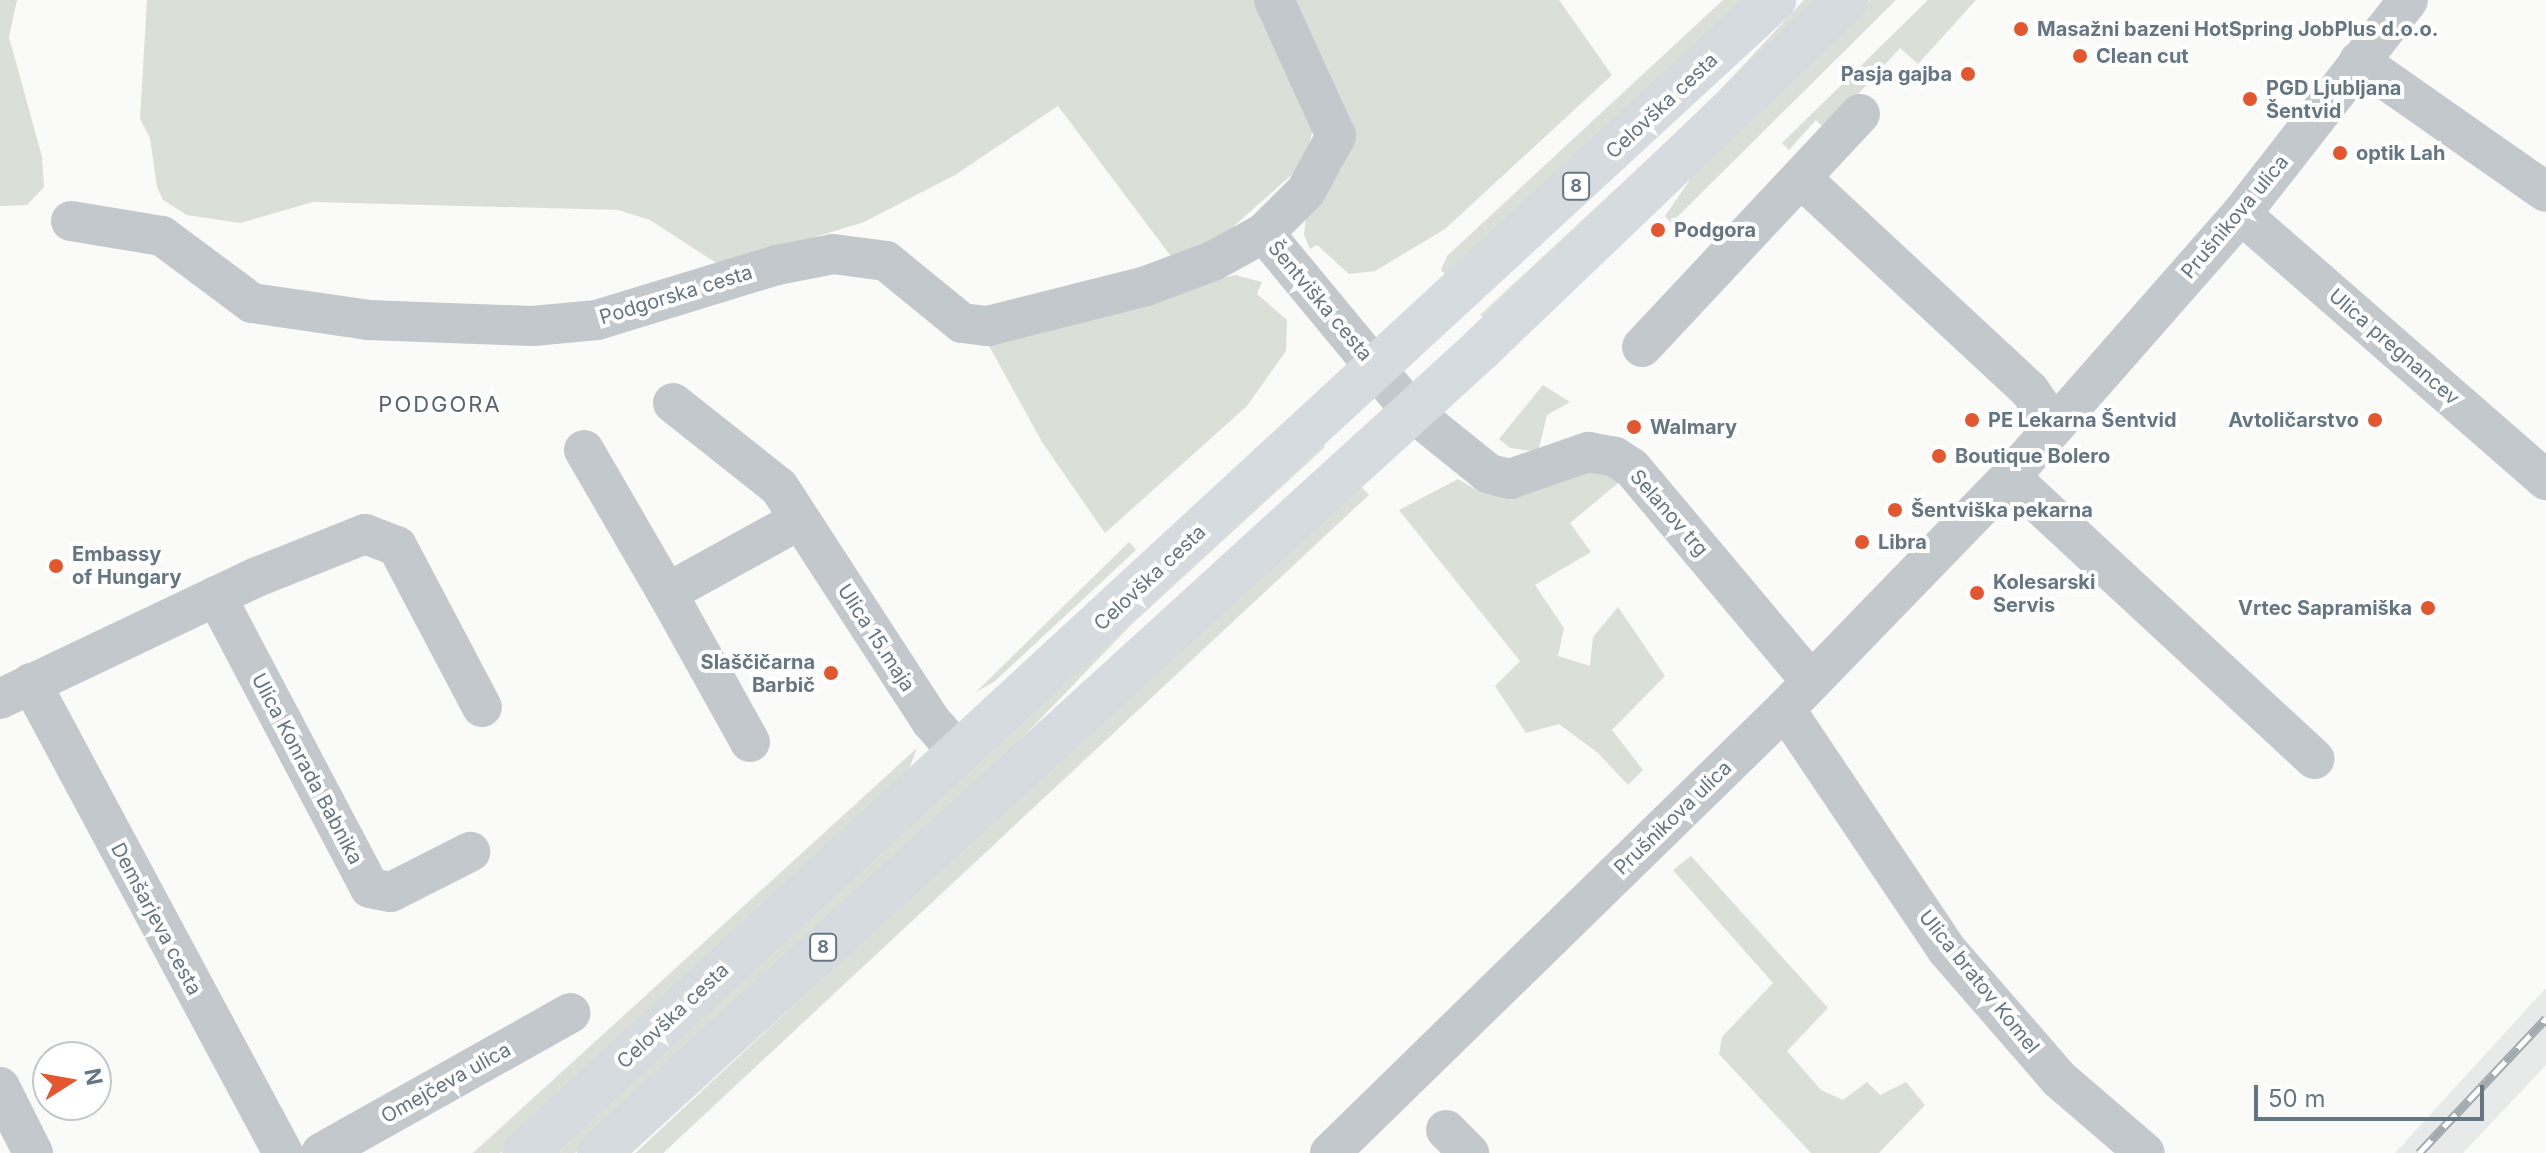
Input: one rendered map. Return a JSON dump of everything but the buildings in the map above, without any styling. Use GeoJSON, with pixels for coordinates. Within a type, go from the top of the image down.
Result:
{"type":"FeatureCollection","features":[{"type":"Feature","properties":{"kind":"main road","name":"Celovška cesta"},"geometry":{"type":"LineString","coordinates":[[524,1153],[1774,0]]}},
{"type":"Feature","properties":{"kind":"main road","name":"8"},"geometry":{"type":"LineString","coordinates":[[599,1153],[1411,411],[1846,0]]}},
{"type":"Feature","properties":{"kind":"street","name":"Podgorska cesta"},"geometry":{"type":"LineString","coordinates":[[71,221],[162,236],[252,303],[368,320],[518,326],[597,320],[777,265],[833,254],[886,261],[962,323],[988,326],[1146,286],[1213,261],[1264,233],[1306,191],[1336,136],[1274,0]]}},
{"type":"Feature","properties":{"kind":"street","name":"Prušnikova ulica"},"geometry":{"type":"LineString","coordinates":[[1330,1153],[1798,695],[2010,477],[2241,214],[2408,0]]}},
{"type":"Feature","properties":{"kind":"street"},"geometry":{"type":"LineString","coordinates":[[2359,61],[2546,192]]}},
{"type":"Feature","properties":{"kind":"street"},"geometry":{"type":"LineString","coordinates":[[1642,347],[1860,114]]}},
{"type":"Feature","properties":{"kind":"street"},"geometry":{"type":"LineString","coordinates":[[1802,179],[2030,391],[2054,426]]}},
{"type":"Feature","properties":{"kind":"street","name":"Ulica pregnancev"},"geometry":{"type":"LineString","coordinates":[[2241,214],[2546,480]]}},
{"type":"Feature","properties":{"kind":"street","name":"Šentviška cesta"},"geometry":{"type":"LineString","coordinates":[[1264,233],[1376,369]]}},
{"type":"Feature","properties":{"kind":"street","name":"Selanov trg"},"geometry":{"type":"LineString","coordinates":[[1376,369],[1411,411],[1489,474],[1510,479],[1588,452],[1615,457],[1646,482],[1798,695]]}},
{"type":"Feature","properties":{"kind":"street","name":"Ulica 15.maja"},"geometry":{"type":"LineString","coordinates":[[673,403],[779,487],[931,721],[959,753]]}},
{"type":"Feature","properties":{"kind":"street"},"geometry":{"type":"LineString","coordinates":[[584,450],[750,742]]}},
{"type":"Feature","properties":{"kind":"street"},"geometry":{"type":"LineString","coordinates":[[2010,477],[2314,759]]}},
{"type":"Feature","properties":{"kind":"street"},"geometry":{"type":"LineString","coordinates":[[667,593],[799,520]]}},
{"type":"Feature","properties":{"kind":"street"},"geometry":{"type":"LineString","coordinates":[[15,691],[216,596],[365,534],[397,546],[482,707]]}},
{"type":"Feature","properties":{"kind":"street","name":"Ulica Konrada Babnika"},"geometry":{"type":"LineString","coordinates":[[216,596],[370,888],[391,892],[470,852]]}},
{"type":"Feature","properties":{"kind":"street","name":"Demšarjeva cesta"},"geometry":{"type":"LineString","coordinates":[[15,691],[283,1153]]}},
{"type":"Feature","properties":{"kind":"street","name":"Ulica bratov Komel"},"geometry":{"type":"LineString","coordinates":[[1798,695],[1947,950],[2059,1079],[2145,1153]]}},
{"type":"Feature","properties":{"kind":"street","name":"Omejčeva ulica"},"geometry":{"type":"LineString","coordinates":[[321,1153],[570,1013]]}},
{"type":"Feature","properties":{"kind":"street"},"geometry":{"type":"LineString","coordinates":[[0,1087],[33,1153]]}},
{"type":"Feature","properties":{"kind":"shaded area"},"geometry":{"type":"Polygon","coordinates":[[[0,0],[17,0],[9,37],[42,157],[44,187],[27,205],[0,206],[0,0]]]}},
{"type":"Feature","properties":{"kind":"shaded area"},"geometry":{"type":"Polygon","coordinates":[[[147,0],[1257,0],[1315,118],[1306,162],[1207,250],[1176,263],[1058,106],[955,175],[864,222],[721,266],[650,220],[618,210],[313,202],[240,223],[187,215],[163,200],[157,187],[150,138],[140,119],[147,0]]]}},
{"type":"Feature","properties":{"kind":"shaded area"},"geometry":{"type":"Polygon","coordinates":[[[1288,0],[1559,0],[1612,75],[1445,229],[1375,271],[1349,274],[1317,245],[1310,249],[1304,235],[1306,216],[1342,168],[1349,147],[1348,115],[1288,0]]]}},
{"type":"Feature","properties":{"kind":"shaded area"},"geometry":{"type":"Polygon","coordinates":[[[1723,0],[1751,0],[1450,279],[1441,270],[1447,256],[1723,0]]]}},
{"type":"Feature","properties":{"kind":"shaded area"},"geometry":{"type":"Polygon","coordinates":[[[1804,0],[1822,0],[1484,318],[1480,315],[1705,106],[1804,0]]]}},
{"type":"Feature","properties":{"kind":"shaded area"},"geometry":{"type":"Polygon","coordinates":[[[1870,0],[1896,0],[1671,223],[1665,216],[1696,171],[1870,0]]]}},
{"type":"Feature","properties":{"kind":"shaded area"},"geometry":{"type":"Polygon","coordinates":[[[1928,0],[1976,0],[1918,64],[1900,48],[1826,130],[1816,120],[1789,150],[1782,143],[1928,0]]]}},
{"type":"Feature","properties":{"kind":"shaded area"},"geometry":{"type":"Polygon","coordinates":[[[1235,275],[1262,282],[1257,294],[1287,320],[1286,351],[1247,406],[1105,533],[1042,442],[982,333],[1235,275]]]}},
{"type":"Feature","properties":{"kind":"shaded area"},"geometry":{"type":"Polygon","coordinates":[[[1543,385],[1570,402],[1547,415],[1538,452],[1510,448],[1499,439],[1543,385]]]}},
{"type":"Feature","properties":{"kind":"shaded area"},"geometry":{"type":"Polygon","coordinates":[[[1321,443],[1325,447],[1132,624],[992,769],[575,1153],[550,1153],[1321,443]]]}},
{"type":"Feature","properties":{"kind":"shaded area"},"geometry":{"type":"Polygon","coordinates":[[[1585,467],[1623,479],[1570,523],[1591,552],[1535,585],[1564,628],[1558,656],[1590,666],[1593,637],[1618,607],[1665,676],[1612,730],[1643,770],[1628,785],[1598,753],[1559,724],[1526,733],[1495,686],[1520,661],[1399,510],[1458,479],[1483,494],[1507,496],[1585,467]]]}},
{"type":"Feature","properties":{"kind":"shaded area"},"geometry":{"type":"Polygon","coordinates":[[[1356,481],[1369,495],[663,1153],[635,1153],[1356,481]]]}},
{"type":"Feature","properties":{"kind":"shaded area"},"geometry":{"type":"Polygon","coordinates":[[[1129,542],[1136,550],[995,681],[975,693],[1129,542]]]}},
{"type":"Feature","properties":{"kind":"shaded area"},"geometry":{"type":"Polygon","coordinates":[[[917,748],[904,783],[500,1153],[473,1153],[917,748]]]}},
{"type":"Feature","properties":{"kind":"shaded area"},"geometry":{"type":"Polygon","coordinates":[[[1691,856],[1828,1008],[1787,1051],[1821,1090],[1843,1100],[1867,1082],[1880,1095],[1906,1082],[1925,1105],[1879,1153],[1811,1153],[1719,1054],[1722,1037],[1773,983],[1673,870],[1691,856]]]}},
{"type":"Feature","properties":{"kind":"shaded area"},"geometry":{"type":"Polygon","coordinates":[[[2546,988],[2546,1065],[2463,1153],[2395,1153],[2546,988]]]}},
{"type":"Feature","properties":{"kind":"railway"},"geometry":{"type":"LineString","coordinates":[[2419,1153],[2546,1018]]}},
{"type":"Feature","properties":{"kind":"place","name":"Masažni bazeni HotSpring JobPlus d.o.o."},"geometry":{"type":"Point","coordinates":[2021,29]}},
{"type":"Feature","properties":{"kind":"place","name":"Clean cut"},"geometry":{"type":"Point","coordinates":[2080,56]}},
{"type":"Feature","properties":{"kind":"place","name":"Pasja gajba"},"geometry":{"type":"Point","coordinates":[1968,74]}},
{"type":"Feature","properties":{"kind":"place","name":"PGD Ljubljana Šentvid"},"geometry":{"type":"Point","coordinates":[2250,99]}},
{"type":"Feature","properties":{"kind":"place","name":"optik Lah"},"geometry":{"type":"Point","coordinates":[2340,153]}},
{"type":"Feature","properties":{"kind":"place","name":"Podgora"},"geometry":{"type":"Point","coordinates":[1658,230]}},
{"type":"Feature","properties":{"kind":"place","name":"PE Lekarna Šentvid"},"geometry":{"type":"Point","coordinates":[1972,420]}},
{"type":"Feature","properties":{"kind":"place","name":"Avtoličarstvo"},"geometry":{"type":"Point","coordinates":[2375,420]}},
{"type":"Feature","properties":{"kind":"place","name":"Walmary"},"geometry":{"type":"Point","coordinates":[1634,427]}},
{"type":"Feature","properties":{"kind":"place","name":"Boutique Bolero"},"geometry":{"type":"Point","coordinates":[1939,456]}},
{"type":"Feature","properties":{"kind":"place","name":"Šentviška pekarna"},"geometry":{"type":"Point","coordinates":[1895,510]}},
{"type":"Feature","properties":{"kind":"place","name":"Libra"},"geometry":{"type":"Point","coordinates":[1862,542]}},
{"type":"Feature","properties":{"kind":"place","name":"Embassy of Hungary"},"geometry":{"type":"Point","coordinates":[56,566]}},
{"type":"Feature","properties":{"kind":"place","name":"Kolesarski Servis"},"geometry":{"type":"Point","coordinates":[1977,593]}},
{"type":"Feature","properties":{"kind":"place","name":"Vrtec Sapramiška"},"geometry":{"type":"Point","coordinates":[2428,608]}},
{"type":"Feature","properties":{"kind":"place","name":"Slaščičarna Barbič"},"geometry":{"type":"Point","coordinates":[831,673]}},
{"type":"Feature","properties":{"kind":"district","name":"PODGORA"},"geometry":{"type":"Point","coordinates":[440,405]}}]}
